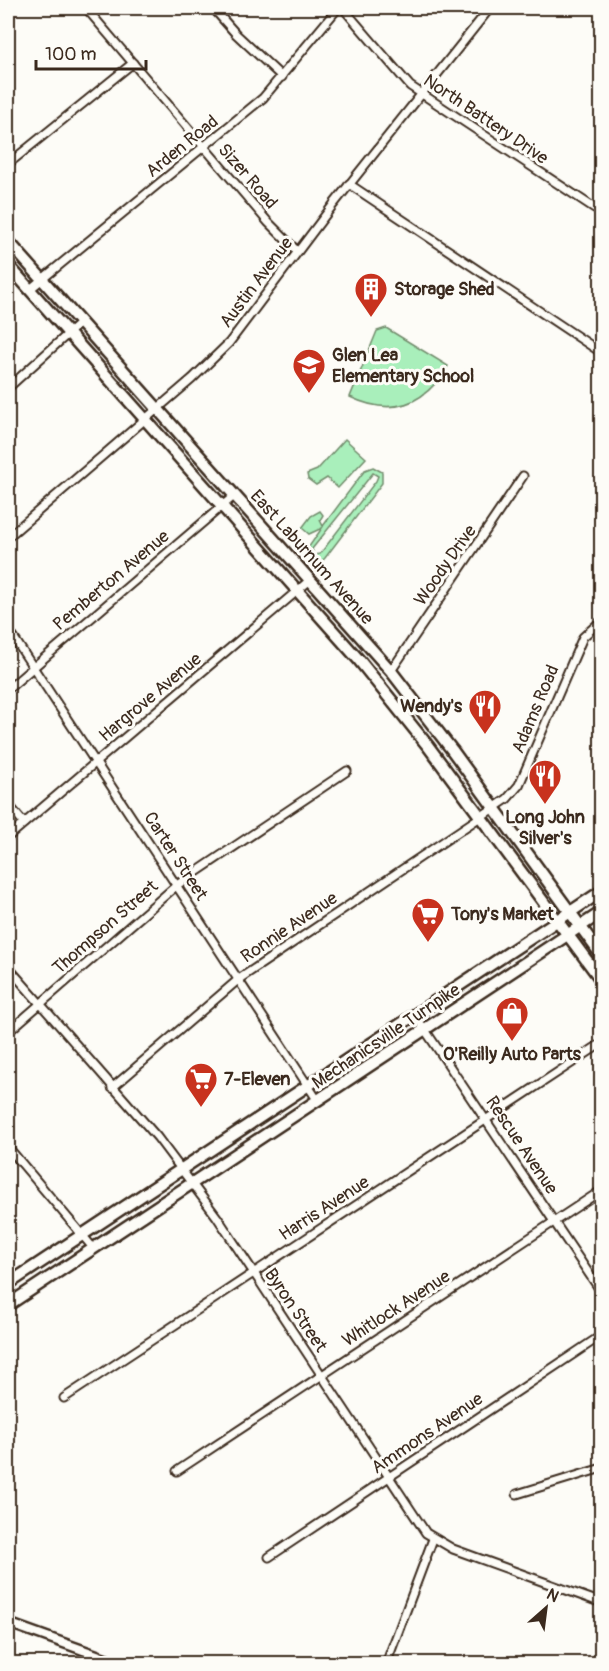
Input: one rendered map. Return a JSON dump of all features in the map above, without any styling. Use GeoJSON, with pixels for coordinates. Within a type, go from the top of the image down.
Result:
{"type":"FeatureCollection","features":[{"type":"Feature","properties":{"kind":"main road","name":"East Laburnum Avenue"},"geometry":{"type":"LineString","coordinates":[[8,242],[391,671],[495,808],[580,926]]}},
{"type":"Feature","properties":{"kind":"main road","name":"East Laburnum Avenue"},"geometry":{"type":"LineString","coordinates":[[8,265],[298,590],[407,719],[568,935]]}},
{"type":"Feature","properties":{"kind":"main road","name":"Mechanicsville Turnpike"},"geometry":{"type":"LineString","coordinates":[[8,1284],[602,891]]}},
{"type":"Feature","properties":{"kind":"main road","name":"Mechanicsville Turnpike"},"geometry":{"type":"LineString","coordinates":[[8,1305],[602,912]]}},
{"type":"Feature","properties":{"kind":"main road"},"geometry":{"type":"LineString","coordinates":[[580,926],[602,956]]}},
{"type":"Feature","properties":{"kind":"main road"},"geometry":{"type":"LineString","coordinates":[[568,935],[602,981]]}},
{"type":"Feature","properties":{"kind":"street","name":"Sizer Road"},"geometry":{"type":"LineString","coordinates":[[86,8],[275,230],[297,251]]}},
{"type":"Feature","properties":{"kind":"street"},"geometry":{"type":"LineString","coordinates":[[213,8],[236,34],[282,77]]}},
{"type":"Feature","properties":{"kind":"street","name":"Arden Road"},"geometry":{"type":"LineString","coordinates":[[29,290],[263,99],[338,8]]}},
{"type":"Feature","properties":{"kind":"street","name":"North Battery Drive"},"geometry":{"type":"LineString","coordinates":[[343,8],[410,86],[602,213]]}},
{"type":"Feature","properties":{"kind":"street","name":"Austin Avenue"},"geometry":{"type":"LineString","coordinates":[[8,537],[146,419],[229,343],[349,184],[490,8]]}},
{"type":"Feature","properties":{"kind":"street"},"geometry":{"type":"LineString","coordinates":[[8,164],[133,63]]}},
{"type":"Feature","properties":{"kind":"street"},"geometry":{"type":"LineString","coordinates":[[349,184],[602,352]]}},
{"type":"Feature","properties":{"kind":"street"},"geometry":{"type":"LineString","coordinates":[[8,388],[80,323]]}},
{"type":"Feature","properties":{"kind":"street","name":"Woody Drive"},"geometry":{"type":"LineString","coordinates":[[391,671],[523,476]]}},
{"type":"Feature","properties":{"kind":"street","name":"Pemberton Avenue"},"geometry":{"type":"LineString","coordinates":[[8,689],[234,495]]}},
{"type":"Feature","properties":{"kind":"street","name":"Hargrove Avenue"},"geometry":{"type":"LineString","coordinates":[[8,837],[310,580]]}},
{"type":"Feature","properties":{"kind":"street","name":"Adams Road"},"geometry":{"type":"LineString","coordinates":[[495,808],[507,799],[519,785],[583,637],[602,620]]}},
{"type":"Feature","properties":{"kind":"street","name":"Carter Street"},"geometry":{"type":"LineString","coordinates":[[8,629],[318,1101]]}},
{"type":"Feature","properties":{"kind":"street","name":"Thompson Street"},"geometry":{"type":"LineString","coordinates":[[8,1032],[177,885],[347,771]]}},
{"type":"Feature","properties":{"kind":"street"},"geometry":{"type":"LineString","coordinates":[[8,804],[24,823]]}},
{"type":"Feature","properties":{"kind":"street","name":"Ronnie Avenue"},"geometry":{"type":"LineString","coordinates":[[112,1088],[239,980],[495,808]]}},
{"type":"Feature","properties":{"kind":"street","name":"Byron Street"},"geometry":{"type":"LineString","coordinates":[[8,967],[193,1183],[426,1533],[432,1539],[453,1549],[602,1603]]}},
{"type":"Feature","properties":{"kind":"street","name":"Rescue Avenue"},"geometry":{"type":"LineString","coordinates":[[415,1015],[602,1293]]}},
{"type":"Feature","properties":{"kind":"street","name":"Harris Avenue"},"geometry":{"type":"LineString","coordinates":[[64,1398],[602,1043]]}},
{"type":"Feature","properties":{"kind":"street"},"geometry":{"type":"LineString","coordinates":[[8,1147],[94,1248]]}},
{"type":"Feature","properties":{"kind":"street","name":"Whitlock Avenue"},"geometry":{"type":"LineString","coordinates":[[177,1471],[602,1190]]}},
{"type":"Feature","properties":{"kind":"street","name":"Ammons Avenue"},"geometry":{"type":"LineString","coordinates":[[269,1557],[602,1335]]}},
{"type":"Feature","properties":{"kind":"street"},"geometry":{"type":"LineString","coordinates":[[517,1494],[602,1468]]}},
{"type":"Feature","properties":{"kind":"street"},"geometry":{"type":"LineString","coordinates":[[386,1664],[432,1539]]}},
{"type":"Feature","properties":{"kind":"street"},"geometry":{"type":"LineString","coordinates":[[8,1623],[122,1664]]}},
{"type":"Feature","properties":{"kind":"green space"},"geometry":{"type":"Polygon","coordinates":[[[386,328],[448,366],[439,380],[418,399],[393,407],[365,403],[350,397],[377,331],[386,328]]]}},
{"type":"Feature","properties":{"kind":"green space"},"geometry":{"type":"Polygon","coordinates":[[[345,439],[366,458],[338,488],[327,478],[316,485],[308,479],[307,474],[317,470],[345,439]]]}},
{"type":"Feature","properties":{"kind":"green space"},"geometry":{"type":"Polygon","coordinates":[[[373,467],[382,472],[382,483],[325,558],[321,562],[311,561],[306,551],[322,528],[309,534],[302,528],[311,516],[320,511],[323,515],[320,520],[323,526],[365,470],[373,467]],[[373,473],[312,549],[314,555],[320,554],[378,476],[373,473]]]}},
{"type":"Feature","properties":{"kind":"place","name":"Storage Shed"},"geometry":{"type":"Point","coordinates":[371,318]}},
{"type":"Feature","properties":{"kind":"place","name":"Glen Lea Elementary School"},"geometry":{"type":"Point","coordinates":[309,394]}},
{"type":"Feature","properties":{"kind":"place","name":"Wendy's"},"geometry":{"type":"Point","coordinates":[485,735]}},
{"type":"Feature","properties":{"kind":"place","name":"Long John Silver's"},"geometry":{"type":"Point","coordinates":[545,805]}},
{"type":"Feature","properties":{"kind":"place","name":"Tony's Market"},"geometry":{"type":"Point","coordinates":[428,943]}},
{"type":"Feature","properties":{"kind":"place","name":"O'Reilly Auto Parts"},"geometry":{"type":"Point","coordinates":[512,1042]}},
{"type":"Feature","properties":{"kind":"place","name":"7-Eleven"},"geometry":{"type":"Point","coordinates":[201,1108]}}]}
